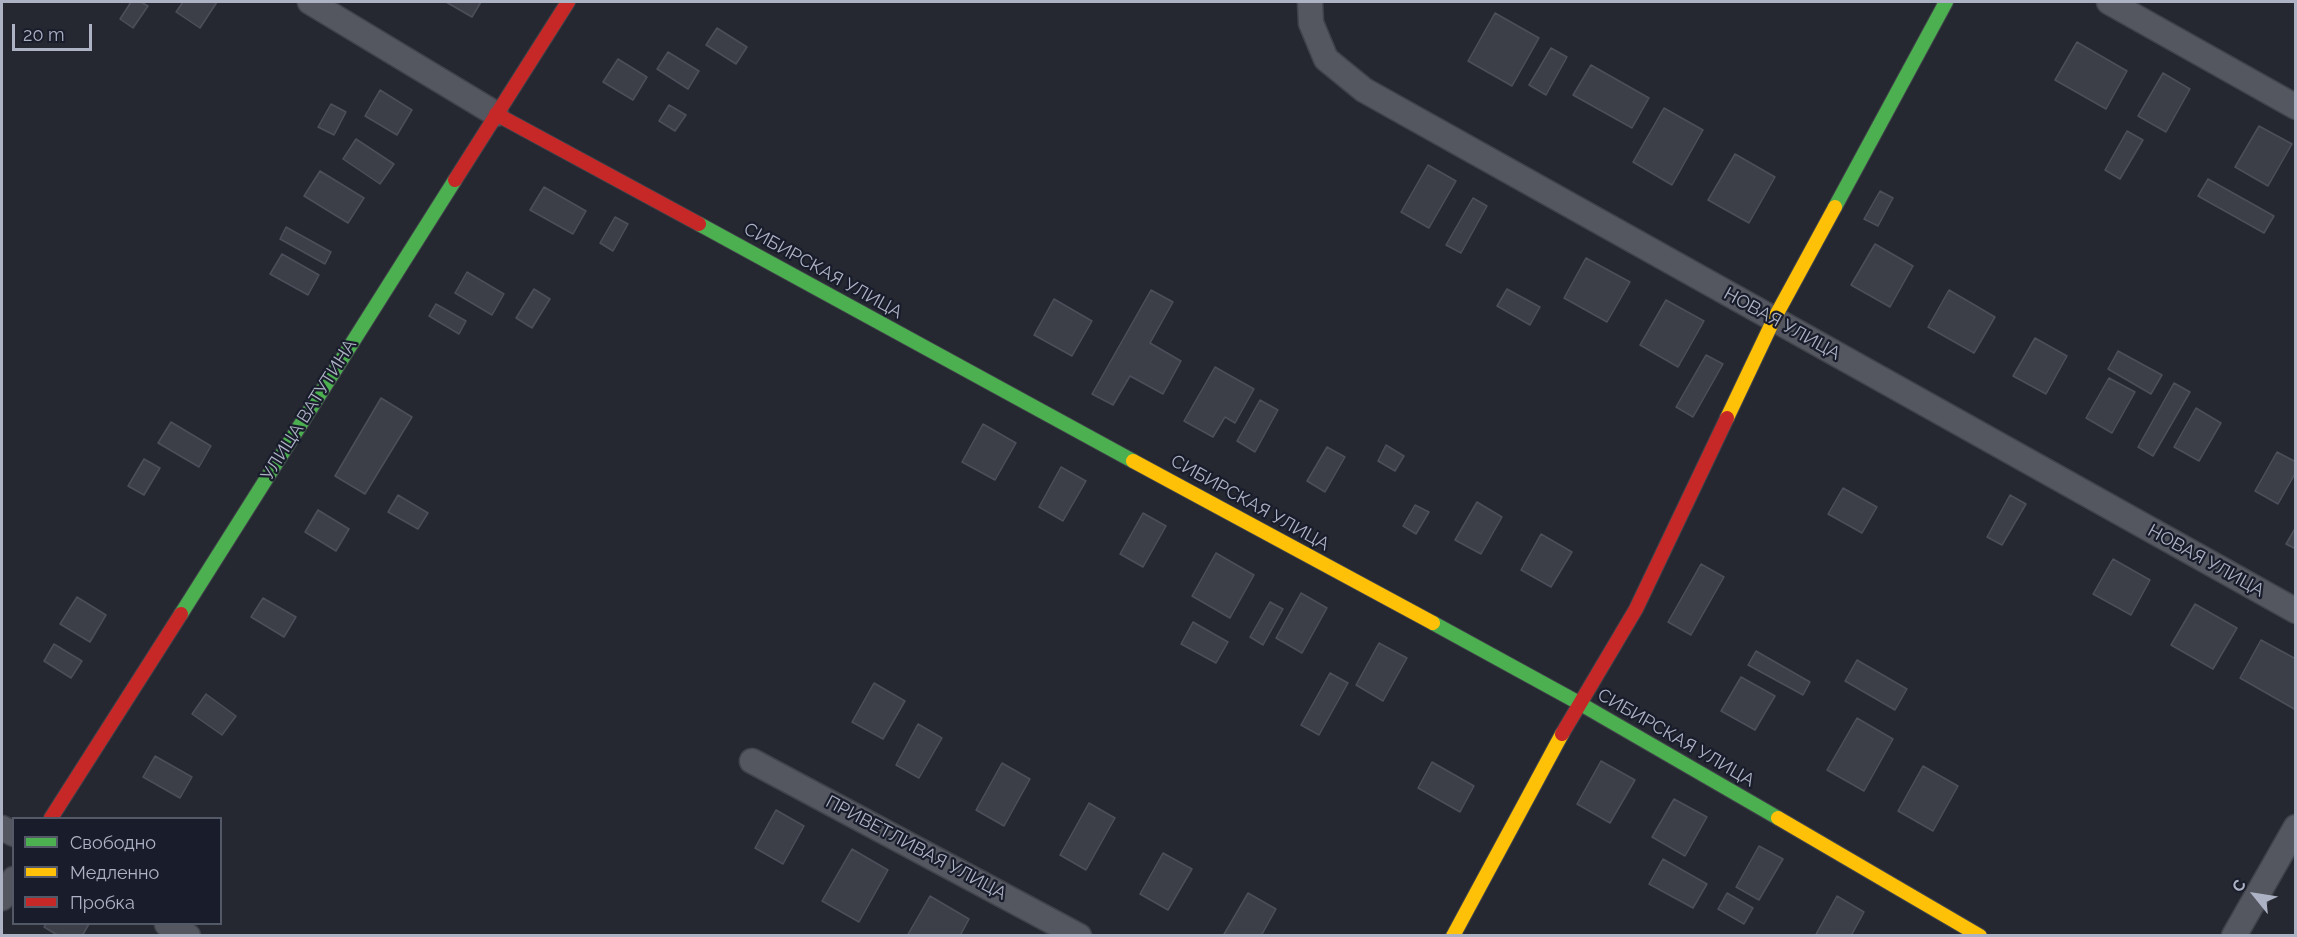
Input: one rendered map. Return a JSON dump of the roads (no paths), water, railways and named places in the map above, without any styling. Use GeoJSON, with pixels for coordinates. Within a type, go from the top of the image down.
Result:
{"type":"FeatureCollection","features":[{"type":"Feature","properties":{"kind":"street"},"geometry":{"type":"LineString","coordinates":[[310,2],[496,114]]}},
{"type":"Feature","properties":{"kind":"street","name":"УЛИЦА ВАТУТИНА"},"geometry":{"type":"LineString","coordinates":[[52,817],[567,2]]}},
{"type":"Feature","properties":{"kind":"street","name":"НОВАЯ УЛИЦА"},"geometry":{"type":"LineString","coordinates":[[1310,2],[1311,23],[1326,59],[1364,90],[2295,611]]}},
{"type":"Feature","properties":{"kind":"street"},"geometry":{"type":"LineString","coordinates":[[1453,936],[1579,703],[1636,609],[1774,319],[1946,2]]}},
{"type":"Feature","properties":{"kind":"street"},"geometry":{"type":"LineString","coordinates":[[2109,2],[2295,107]]}},
{"type":"Feature","properties":{"kind":"street","name":"СИБИРСКАЯ УЛИЦА"},"geometry":{"type":"LineString","coordinates":[[496,114],[1579,703],[1980,936]]}},
{"type":"Feature","properties":{"kind":"street","name":"ПРИВЕТЛИВАЯ УЛИЦА"},"geometry":{"type":"LineString","coordinates":[[752,761],[1079,936]]}},
{"type":"Feature","properties":{"kind":"street"},"geometry":{"type":"LineString","coordinates":[[2234,936],[2295,827]]}},
{"type":"Feature","properties":{"kind":"street"},"geometry":{"type":"LineString","coordinates":[[2,898],[12,882]]}},
{"type":"Feature","properties":{"kind":"street"},"geometry":{"type":"LineString","coordinates":[[169,925],[188,936]]}}]}
